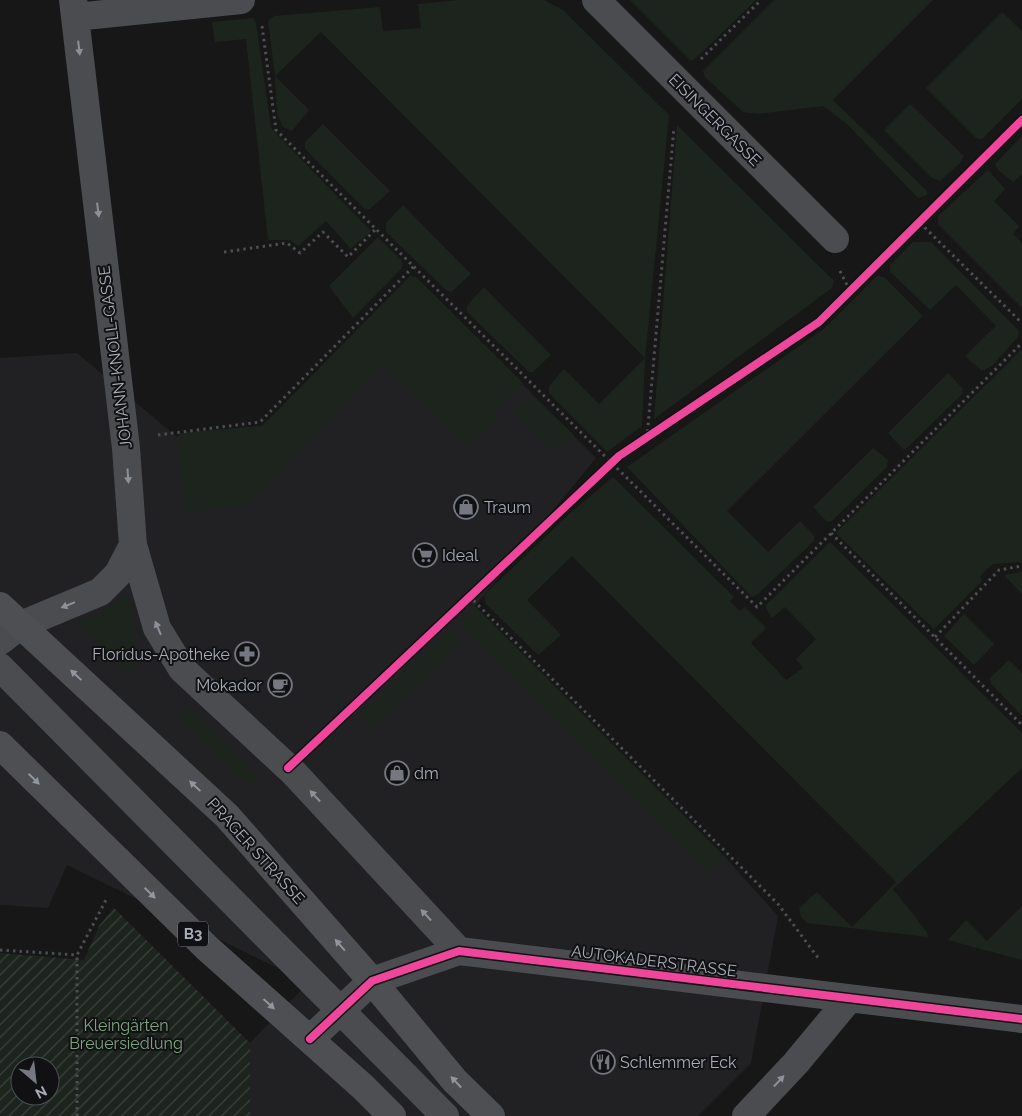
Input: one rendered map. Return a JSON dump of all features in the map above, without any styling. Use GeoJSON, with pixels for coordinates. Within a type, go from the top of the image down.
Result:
{"type":"FeatureCollection","features":[{"type":"Feature","properties":{"kind":"main road","name":"PRAGER STRASSE"},"geometry":{"type":"LineString","coordinates":[[0,606],[227,816],[372,981],[455,1081],[491,1116]]}},
{"type":"Feature","properties":{"kind":"main road","name":"B3"},"geometry":{"type":"LineString","coordinates":[[0,745],[207,948],[392,1116]]}},
{"type":"Feature","properties":{"kind":"street"},"geometry":{"type":"LineString","coordinates":[[74,8],[241,0]]}},
{"type":"Feature","properties":{"kind":"street","name":"EISINGERGASSE"},"geometry":{"type":"LineString","coordinates":[[596,0],[835,239]]}},
{"type":"Feature","properties":{"kind":"street","name":"JOHANN-KNOLL-GASSE"},"geometry":{"type":"LineString","coordinates":[[74,8],[125,440],[133,545]]}},
{"type":"Feature","properties":{"kind":"street"},"geometry":{"type":"LineString","coordinates":[[0,641],[21,625],[100,592],[118,574],[133,545]]}},
{"type":"Feature","properties":{"kind":"street"},"geometry":{"type":"LineString","coordinates":[[133,545],[157,628],[182,670],[294,773],[459,951]]}},
{"type":"Feature","properties":{"kind":"street"},"geometry":{"type":"LineString","coordinates":[[0,666],[445,1116]]}},
{"type":"Feature","properties":{"kind":"street","name":"AUTOKADERSTRASSE"},"geometry":{"type":"LineString","coordinates":[[310,1040],[372,981],[459,951],[849,1000],[1022,1019]]}},
{"type":"Feature","properties":{"kind":"street"},"geometry":{"type":"LineString","coordinates":[[746,1116],[795,1064],[849,1000]]}},
{"type":"Feature","properties":{"kind":"path"},"geometry":{"type":"LineString","coordinates":[[647,438],[678,82],[761,0]]}},
{"type":"Feature","properties":{"kind":"path"},"geometry":{"type":"LineString","coordinates":[[261,18],[276,130],[377,228],[757,607],[1022,343]]}},
{"type":"Feature","properties":{"kind":"path"},"geometry":{"type":"LineString","coordinates":[[920,223],[1022,323]]}},
{"type":"Feature","properties":{"kind":"path"},"geometry":{"type":"LineString","coordinates":[[224,252],[287,243],[300,253],[323,232],[348,257],[377,228]]}},
{"type":"Feature","properties":{"kind":"path"},"geometry":{"type":"LineString","coordinates":[[125,440],[260,422],[414,266]]}},
{"type":"Feature","properties":{"kind":"path"},"geometry":{"type":"LineString","coordinates":[[831,533],[1022,725]]}},
{"type":"Feature","properties":{"kind":"path"},"geometry":{"type":"LineString","coordinates":[[935,637],[999,570],[1022,566]]}},
{"type":"Feature","properties":{"kind":"path"},"geometry":{"type":"LineString","coordinates":[[469,596],[778,904],[849,1000]]}},
{"type":"Feature","properties":{"kind":"path"},"geometry":{"type":"LineString","coordinates":[[77,1116],[77,955],[107,898]]}},
{"type":"Feature","properties":{"kind":"path"},"geometry":{"type":"LineString","coordinates":[[0,950],[77,955]]}},
{"type":"Feature","properties":{"kind":"shaded area"},"geometry":{"type":"Polygon","coordinates":[[[410,276],[416,277],[596,458],[475,606],[725,857],[778,916],[751,1063],[698,1116],[250,1116],[250,1043],[308,983],[67,865],[48,908],[0,905],[0,358],[77,353],[177,437],[182,433],[262,426],[410,276]]]}},
{"type":"Feature","properties":{"kind":"green space"},"geometry":{"type":"Polygon","coordinates":[[[458,0],[544,0],[563,10],[669,115],[645,359],[642,426],[607,452],[549,393],[549,386],[564,369],[599,404],[645,358],[321,32],[275,76],[268,21],[274,16],[380,7],[383,31],[421,28],[418,4],[458,0]]]}},
{"type":"Feature","properties":{"kind":"green space"},"geometry":{"type":"Polygon","coordinates":[[[630,0],[756,0],[691,61],[630,0]]]}},
{"type":"Feature","properties":{"kind":"green space"},"geometry":{"type":"Polygon","coordinates":[[[774,0],[933,0],[833,100],[927,191],[927,195],[918,198],[847,124],[823,106],[758,114],[743,112],[705,77],[703,71],[774,0]]]}},
{"type":"Feature","properties":{"kind":"green space"},"geometry":{"type":"Polygon","coordinates":[[[1002,12],[1022,31],[1022,99],[982,139],[976,138],[926,88],[1002,12]]]}},
{"type":"Feature","properties":{"kind":"green space"},"geometry":{"type":"Polygon","coordinates":[[[253,18],[256,23],[271,128],[371,231],[351,249],[326,221],[298,246],[290,240],[268,240],[246,39],[215,42],[212,22],[253,18]]]}},
{"type":"Feature","properties":{"kind":"green space"},"geometry":{"type":"Polygon","coordinates":[[[275,76],[309,110],[292,131],[283,127],[277,114],[275,76]]]}},
{"type":"Feature","properties":{"kind":"green space"},"geometry":{"type":"Polygon","coordinates":[[[910,104],[964,156],[960,163],[940,181],[932,178],[884,130],[910,104]]]}},
{"type":"Feature","properties":{"kind":"green space"},"geometry":{"type":"Polygon","coordinates":[[[323,124],[390,191],[370,209],[365,209],[305,149],[305,142],[323,124]]]}},
{"type":"Feature","properties":{"kind":"green space"},"geometry":{"type":"Polygon","coordinates":[[[677,125],[834,281],[832,288],[654,419],[677,125]]]}},
{"type":"Feature","properties":{"kind":"green space"},"geometry":{"type":"Polygon","coordinates":[[[1022,136],[1022,174],[1013,182],[998,170],[995,164],[1022,136]]]}},
{"type":"Feature","properties":{"kind":"green space"},"geometry":{"type":"Polygon","coordinates":[[[988,170],[1005,189],[994,201],[1019,226],[1013,234],[1022,243],[1022,308],[938,224],[938,216],[988,170]]]}},
{"type":"Feature","properties":{"kind":"green space"},"geometry":{"type":"Polygon","coordinates":[[[403,205],[471,274],[451,292],[447,291],[386,232],[386,223],[403,205]]]}},
{"type":"Feature","properties":{"kind":"green space"},"geometry":{"type":"Polygon","coordinates":[[[378,237],[402,261],[402,268],[353,318],[329,286],[378,237]]]}},
{"type":"Feature","properties":{"kind":"green space"},"geometry":{"type":"Polygon","coordinates":[[[913,242],[931,242],[1019,331],[1018,337],[992,366],[982,371],[965,356],[996,326],[956,285],[930,310],[890,272],[890,265],[913,242]]]}},
{"type":"Feature","properties":{"kind":"green space"},"geometry":{"type":"Polygon","coordinates":[[[410,276],[416,277],[523,383],[493,411],[499,418],[468,447],[382,365],[248,504],[186,512],[177,437],[182,433],[263,426],[410,276]]]}},
{"type":"Feature","properties":{"kind":"green space"},"geometry":{"type":"Polygon","coordinates":[[[877,276],[884,277],[923,316],[727,511],[768,552],[800,521],[814,536],[814,541],[758,594],[752,597],[627,467],[825,328],[877,276]]]}},
{"type":"Feature","properties":{"kind":"green space"},"geometry":{"type":"Polygon","coordinates":[[[484,287],[551,355],[533,372],[529,372],[467,312],[467,306],[484,287]]]}},
{"type":"Feature","properties":{"kind":"green space"},"geometry":{"type":"Polygon","coordinates":[[[1022,349],[1022,562],[993,564],[980,576],[982,581],[934,629],[836,533],[1022,349]]]}},
{"type":"Feature","properties":{"kind":"green space"},"geometry":{"type":"Polygon","coordinates":[[[948,373],[963,389],[962,394],[907,448],[903,449],[888,433],[948,373]]]}},
{"type":"Feature","properties":{"kind":"green space"},"geometry":{"type":"Polygon","coordinates":[[[532,395],[573,434],[554,452],[515,411],[532,395]]]}},
{"type":"Feature","properties":{"kind":"green space"},"geometry":{"type":"Polygon","coordinates":[[[873,448],[888,460],[887,467],[832,521],[827,522],[813,507],[873,448]]]}},
{"type":"Feature","properties":{"kind":"green space"},"geometry":{"type":"Polygon","coordinates":[[[613,477],[734,597],[730,601],[740,611],[745,607],[766,628],[751,643],[786,680],[803,668],[796,659],[816,639],[785,607],[772,618],[765,606],[830,542],[1022,733],[1022,768],[893,889],[927,932],[928,937],[807,923],[801,917],[799,908],[817,892],[852,927],[896,882],[572,556],[527,600],[561,635],[538,655],[486,604],[484,595],[569,514],[613,477]]]}},
{"type":"Feature","properties":{"kind":"green space"},"geometry":{"type":"Polygon","coordinates":[[[1022,572],[1022,594],[1004,575],[1022,572]]]}},
{"type":"Feature","properties":{"kind":"green space"},"geometry":{"type":"Polygon","coordinates":[[[125,595],[131,600],[136,664],[129,672],[77,623],[101,614],[125,595]]]}},
{"type":"Feature","properties":{"kind":"green space"},"geometry":{"type":"Polygon","coordinates":[[[475,606],[725,857],[708,873],[475,642],[459,622],[475,606]]]}},
{"type":"Feature","properties":{"kind":"green space"},"geometry":{"type":"Polygon","coordinates":[[[964,614],[994,644],[974,665],[944,636],[964,614]]]}},
{"type":"Feature","properties":{"kind":"green space"},"geometry":{"type":"Polygon","coordinates":[[[449,630],[456,638],[457,646],[372,730],[359,716],[449,630]]]}},
{"type":"Feature","properties":{"kind":"green space"},"geometry":{"type":"Polygon","coordinates":[[[1009,660],[1022,673],[1022,716],[991,684],[990,678],[1009,660]]]}},
{"type":"Feature","properties":{"kind":"green space"},"geometry":{"type":"Polygon","coordinates":[[[186,710],[197,715],[260,779],[248,783],[237,777],[177,716],[186,710]]]}},
{"type":"Feature","properties":{"kind":"green space"},"geometry":{"type":"Polygon","coordinates":[[[1022,906],[1022,960],[948,940],[966,920],[987,941],[1022,906]]]}},
{"type":"Feature","properties":{"kind":"green space","name":"Kleingärten Breuersiedlung"},"geometry":{"type":"Polygon","coordinates":[[[114,908],[250,1043],[250,1116],[0,1116],[0,953],[84,960],[99,926],[114,908]]]}},
{"type":"Feature","properties":{"kind":"tram line"},"geometry":{"type":"LineString","coordinates":[[0,655],[458,1116]]}},
{"type":"Feature","properties":{"kind":"tram line"},"geometry":{"type":"LineString","coordinates":[[0,680],[433,1116]]}},
{"type":"Feature","properties":{"kind":"cycle path"},"geometry":{"type":"LineString","coordinates":[[288,768],[619,456],[819,322],[1022,120]]}},
{"type":"Feature","properties":{"kind":"cycle path"},"geometry":{"type":"LineString","coordinates":[[310,1039],[372,981],[459,951],[1022,1019]]}},
{"type":"Feature","properties":{"kind":"place","name":"Traum"},"geometry":{"type":"Point","coordinates":[466,507]}},
{"type":"Feature","properties":{"kind":"place","name":"Ideal"},"geometry":{"type":"Point","coordinates":[425,555]}},
{"type":"Feature","properties":{"kind":"place","name":"Floridus-Apotheke"},"geometry":{"type":"Point","coordinates":[247,654]}},
{"type":"Feature","properties":{"kind":"place","name":"Mokador"},"geometry":{"type":"Point","coordinates":[280,685]}},
{"type":"Feature","properties":{"kind":"place","name":"dm"},"geometry":{"type":"Point","coordinates":[397,773]}},
{"type":"Feature","properties":{"kind":"place","name":"Schlemmer Eck"},"geometry":{"type":"Point","coordinates":[603,1062]}}]}
